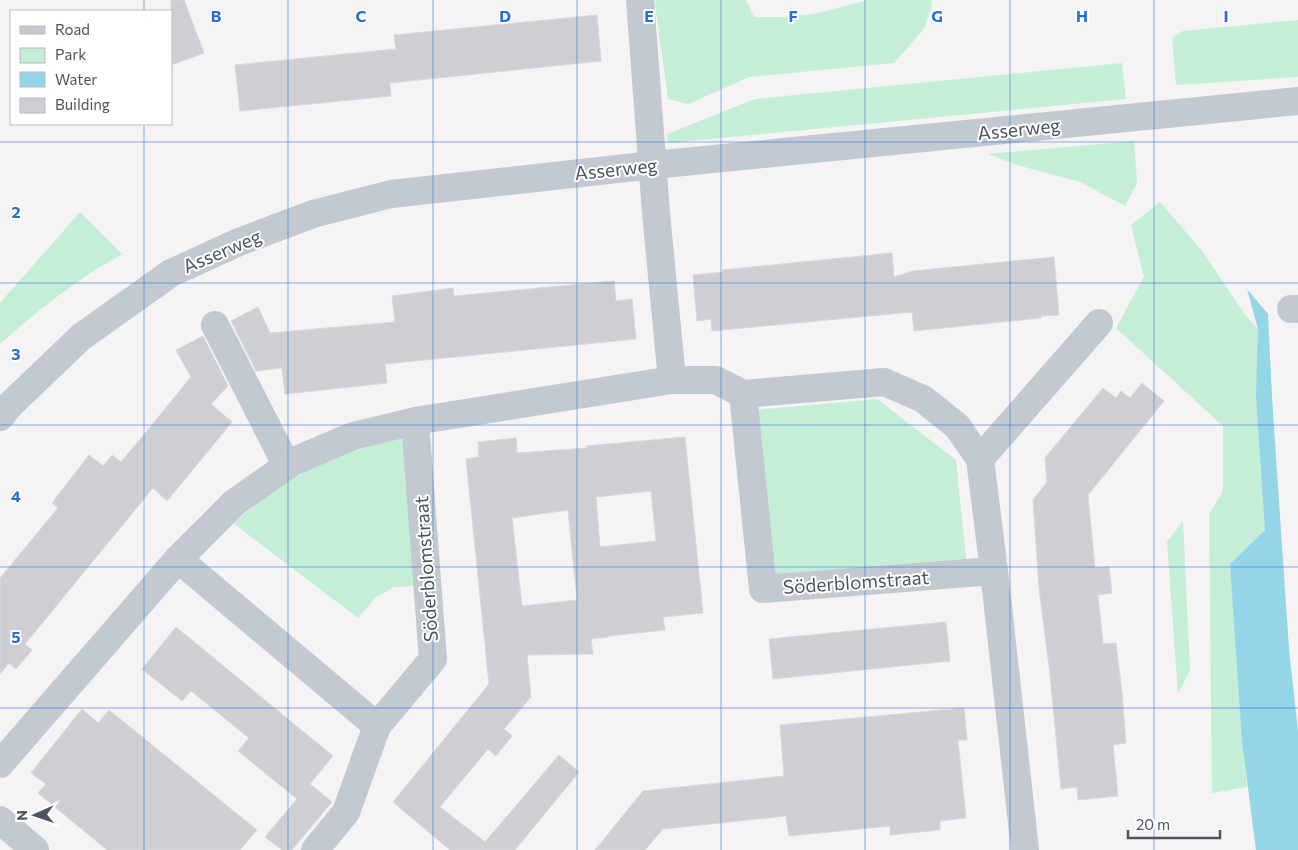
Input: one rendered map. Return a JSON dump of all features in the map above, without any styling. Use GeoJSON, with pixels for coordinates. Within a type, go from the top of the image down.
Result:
{"type":"FeatureCollection","features":[{"type":"Feature","properties":{"kind":"street"},"geometry":{"type":"LineString","coordinates":[[640,0],[672,380]]}},
{"type":"Feature","properties":{"kind":"street","name":"Asserweg"},"geometry":{"type":"LineString","coordinates":[[0,417],[11,404],[81,337],[171,273],[248,239],[313,214],[391,194],[653,165],[1298,101]]}},
{"type":"Feature","properties":{"kind":"street"},"geometry":{"type":"LineString","coordinates":[[980,459],[1099,323]]}},
{"type":"Feature","properties":{"kind":"street"},"geometry":{"type":"LineString","coordinates":[[215,325],[287,466]]}},
{"type":"Feature","properties":{"kind":"street"},"geometry":{"type":"LineString","coordinates":[[5,749],[178,558],[234,503],[287,466],[354,436],[415,421],[672,380],[716,380],[743,394],[884,382],[930,404],[957,426],[980,459],[1025,850]]}},
{"type":"Feature","properties":{"kind":"street","name":"Söderblomstraat"},"geometry":{"type":"LineString","coordinates":[[743,394],[763,589],[994,571]]}},
{"type":"Feature","properties":{"kind":"street","name":"Söderblomstraat"},"geometry":{"type":"LineString","coordinates":[[325,847],[346,812],[376,726],[433,659],[415,421]]}},
{"type":"Feature","properties":{"kind":"street"},"geometry":{"type":"LineString","coordinates":[[178,558],[376,726]]}},
{"type":"Feature","properties":{"kind":"street"},"geometry":{"type":"LineString","coordinates":[[0,820],[34,850]]}},
{"type":"Feature","properties":{"kind":"green space"},"geometry":{"type":"Polygon","coordinates":[[[656,0],[746,0],[754,17],[785,17],[814,14],[868,0],[931,0],[932,4],[924,29],[894,63],[749,77],[688,104],[668,99],[656,0]]]}},
{"type":"Feature","properties":{"kind":"green space"},"geometry":{"type":"Polygon","coordinates":[[[1298,20],[1298,77],[1176,85],[1172,38],[1183,31],[1298,20]]]}},
{"type":"Feature","properties":{"kind":"green space"},"geometry":{"type":"Polygon","coordinates":[[[1122,63],[1126,99],[668,143],[667,134],[755,99],[1122,63]]]}},
{"type":"Feature","properties":{"kind":"green space"},"geometry":{"type":"Polygon","coordinates":[[[1134,141],[1137,183],[1125,206],[1080,182],[1017,165],[988,154],[1134,141]]]}},
{"type":"Feature","properties":{"kind":"green space"},"geometry":{"type":"Polygon","coordinates":[[[1160,202],[1203,252],[1246,316],[1258,329],[1265,530],[1230,564],[1247,787],[1212,793],[1209,514],[1223,491],[1223,426],[1116,328],[1144,277],[1131,225],[1160,202]]]}},
{"type":"Feature","properties":{"kind":"green space"},"geometry":{"type":"Polygon","coordinates":[[[80,212],[122,254],[58,296],[0,344],[0,303],[80,212]]]}},
{"type":"Feature","properties":{"kind":"green space"},"geometry":{"type":"Polygon","coordinates":[[[877,399],[956,460],[967,567],[765,582],[755,410],[877,399]]]}},
{"type":"Feature","properties":{"kind":"green space"},"geometry":{"type":"Polygon","coordinates":[[[402,436],[416,586],[394,587],[375,598],[358,618],[233,523],[281,486],[312,468],[345,454],[402,436]]]}},
{"type":"Feature","properties":{"kind":"green space"},"geometry":{"type":"Polygon","coordinates":[[[1183,521],[1190,671],[1178,693],[1167,542],[1183,521]]]}},
{"type":"Feature","properties":{"kind":"water"},"geometry":{"type":"Polygon","coordinates":[[[1247,289],[1268,314],[1289,649],[1298,731],[1298,850],[1256,850],[1242,741],[1230,564],[1265,530],[1256,396],[1258,329],[1247,289]]]}},
{"type":"Feature","properties":{"kind":"building"},"geometry":{"type":"Polygon","coordinates":[[[171,0],[184,0],[204,53],[172,65],[172,10],[171,0]]]}},
{"type":"Feature","properties":{"kind":"building"},"geometry":{"type":"Polygon","coordinates":[[[597,15],[601,61],[390,83],[391,96],[240,111],[235,65],[396,49],[394,35],[597,15]]]}},
{"type":"Feature","properties":{"kind":"building"},"geometry":{"type":"Polygon","coordinates":[[[892,253],[894,277],[913,271],[1054,257],[1059,315],[914,331],[912,312],[712,331],[711,319],[697,321],[693,275],[723,272],[722,270],[892,253]]]}},
{"type":"Feature","properties":{"kind":"building"},"geometry":{"type":"Polygon","coordinates":[[[614,281],[616,301],[632,299],[636,339],[385,364],[387,383],[285,394],[282,368],[256,371],[231,321],[258,307],[270,333],[395,322],[392,296],[453,288],[454,296],[614,281]]]}},
{"type":"Feature","properties":{"kind":"building"},"geometry":{"type":"Polygon","coordinates":[[[203,336],[228,386],[211,404],[232,422],[167,501],[153,488],[25,644],[32,650],[16,669],[9,663],[0,674],[0,578],[58,508],[52,503],[89,455],[103,466],[112,455],[121,462],[137,443],[191,377],[176,350],[203,336]]]}},
{"type":"Feature","properties":{"kind":"building"},"geometry":{"type":"Polygon","coordinates":[[[1142,383],[1164,401],[1088,495],[1095,568],[1109,567],[1112,593],[1098,595],[1103,644],[1116,643],[1122,693],[1126,743],[1113,745],[1118,796],[1078,800],[1077,787],[1061,789],[1039,588],[1033,500],[1047,482],[1045,458],[1103,388],[1116,398],[1121,391],[1130,398],[1142,383]]]}},
{"type":"Feature","properties":{"kind":"building"},"geometry":{"type":"Polygon","coordinates":[[[685,437],[703,613],[663,617],[665,630],[591,639],[593,654],[527,655],[531,697],[504,729],[512,736],[496,756],[488,749],[440,807],[485,842],[559,755],[579,772],[515,850],[450,850],[393,802],[489,684],[466,459],[479,457],[478,442],[516,438],[517,453],[587,448],[586,446],[685,437]],[[651,491],[596,497],[600,547],[656,541],[651,491]],[[568,510],[512,518],[522,606],[577,600],[568,510]]]}},
{"type":"Feature","properties":{"kind":"building"},"geometry":{"type":"Polygon","coordinates":[[[946,622],[950,661],[773,679],[769,639],[946,622]]]}},
{"type":"Feature","properties":{"kind":"building"},"geometry":{"type":"Polygon","coordinates":[[[176,627],[333,756],[310,784],[332,802],[292,850],[282,850],[265,837],[297,799],[238,751],[249,738],[191,691],[182,701],[142,669],[176,627]]]}},
{"type":"Feature","properties":{"kind":"building"},"geometry":{"type":"Polygon","coordinates":[[[964,708],[967,740],[958,740],[966,818],[940,821],[940,830],[890,835],[890,826],[789,836],[786,816],[663,829],[645,850],[595,850],[643,791],[784,776],[780,725],[964,708]]]}},
{"type":"Feature","properties":{"kind":"building"},"geometry":{"type":"Polygon","coordinates":[[[82,709],[98,723],[109,710],[257,830],[240,850],[107,850],[38,793],[46,784],[31,773],[82,709]]]}}]}
